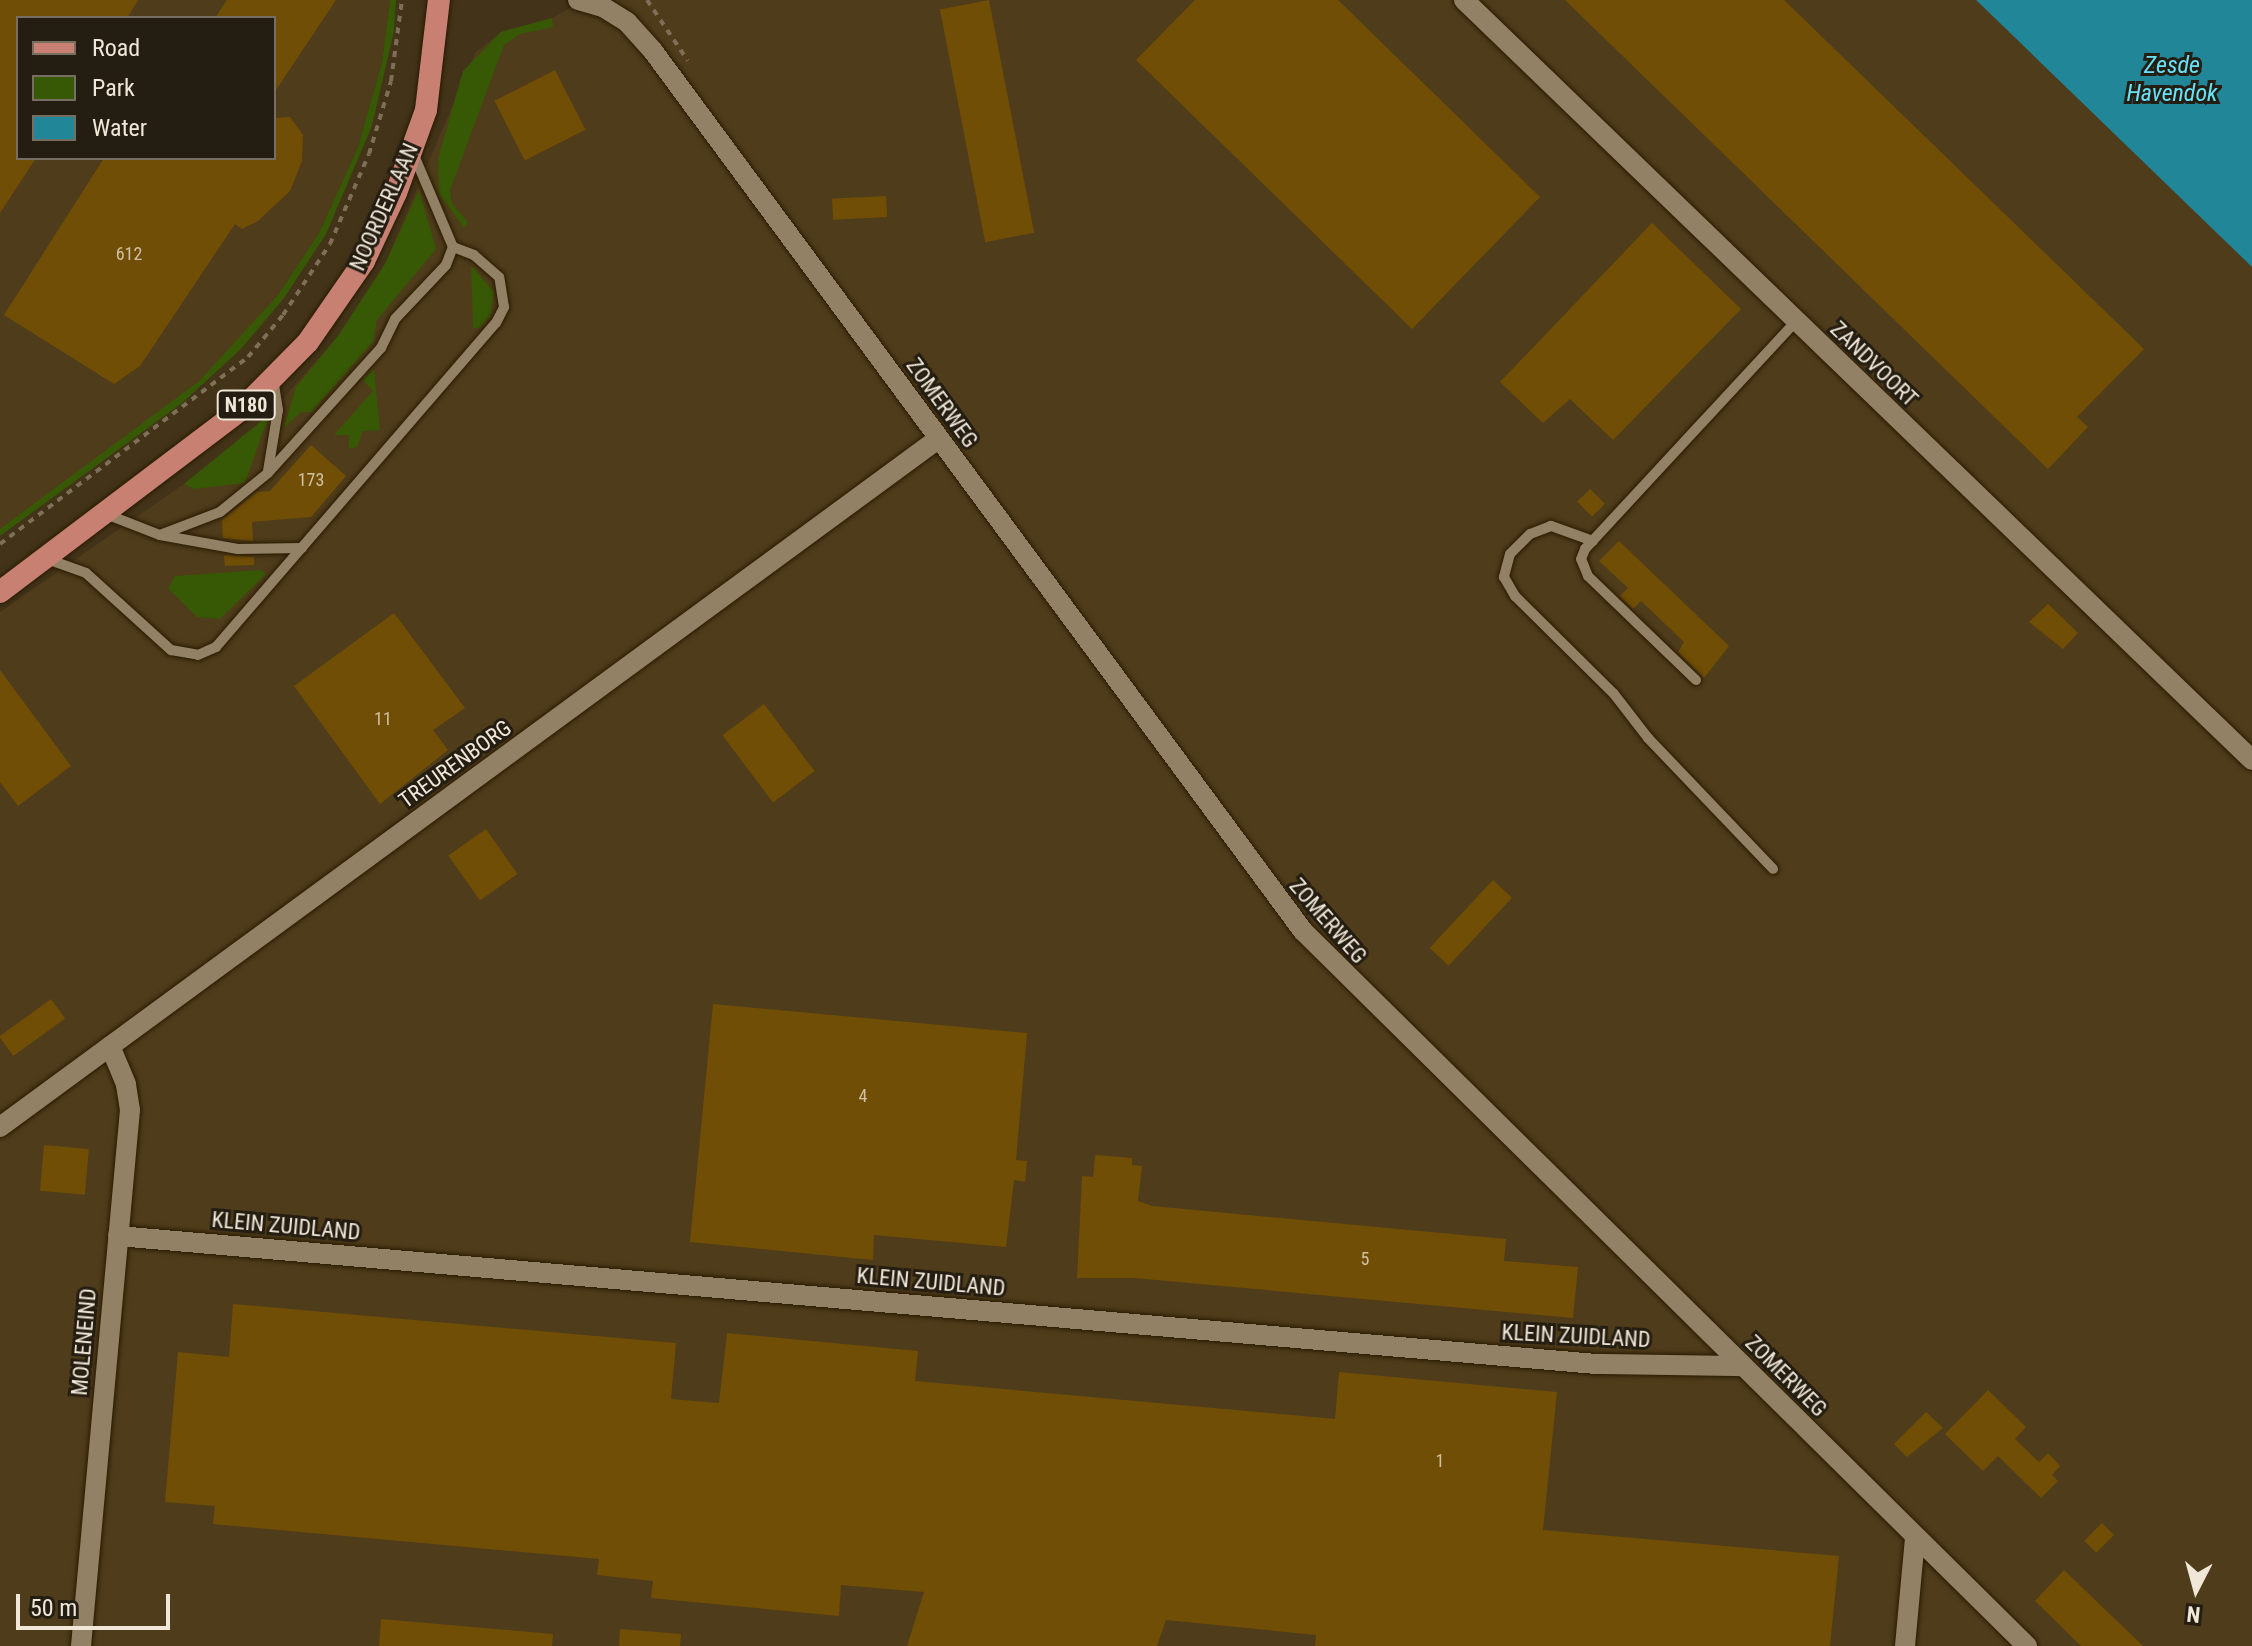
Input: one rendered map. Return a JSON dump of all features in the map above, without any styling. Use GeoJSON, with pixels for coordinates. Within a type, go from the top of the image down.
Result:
{"type":"FeatureCollection","features":[{"type":"Feature","properties":{"kind":"main road","name":"NOORDERLAAN"},"geometry":{"type":"LineString","coordinates":[[0,592],[241,410],[308,342],[364,261],[412,150],[426,110],[439,0]]}},
{"type":"Feature","properties":{"kind":"street","name":"ZOMERWEG"},"geometry":{"type":"LineString","coordinates":[[578,0],[603,7],[627,22],[709,126],[1303,931],[2027,1646]]}},
{"type":"Feature","properties":{"kind":"street","name":"ZANDVOORT"},"geometry":{"type":"LineString","coordinates":[[1464,0],[2252,760]]}},
{"type":"Feature","properties":{"kind":"street","name":"TREURENBORG"},"geometry":{"type":"LineString","coordinates":[[0,1127],[938,439]]}},
{"type":"Feature","properties":{"kind":"street","name":"MOLENEIND"},"geometry":{"type":"LineString","coordinates":[[81,1646],[130,1110],[126,1084],[110,1046]]}},
{"type":"Feature","properties":{"kind":"street","name":"KLEIN ZUIDLAND"},"geometry":{"type":"LineString","coordinates":[[118,1236],[1597,1364],[1741,1366]]}},
{"type":"Feature","properties":{"kind":"street"},"geometry":{"type":"LineString","coordinates":[[1905,1646],[1915,1538]]}},
{"type":"Feature","properties":{"kind":"lane"},"geometry":{"type":"LineString","coordinates":[[160,535],[220,512],[268,473],[381,348],[395,319],[446,265],[453,247],[412,150]]}},
{"type":"Feature","properties":{"kind":"lane"},"geometry":{"type":"LineString","coordinates":[[46,559],[86,573],[171,650],[198,655],[216,647],[496,323],[504,307],[499,277],[474,255],[453,247]]}},
{"type":"Feature","properties":{"kind":"lane"},"geometry":{"type":"LineString","coordinates":[[1696,680],[1583,569],[1585,549],[1795,322]]}},
{"type":"Feature","properties":{"kind":"lane"},"geometry":{"type":"LineString","coordinates":[[268,473],[278,410],[273,378]]}},
{"type":"Feature","properties":{"kind":"lane"},"geometry":{"type":"LineString","coordinates":[[106,514],[160,535],[238,549],[302,548]]}},
{"type":"Feature","properties":{"kind":"lane"},"geometry":{"type":"LineString","coordinates":[[1593,541],[1551,526],[1530,534],[1510,554],[1504,577],[1515,596],[1614,694],[1648,738],[1773,869]]}},
{"type":"Feature","properties":{"kind":"path"},"geometry":{"type":"LineString","coordinates":[[0,544],[248,357],[283,315],[330,244],[369,154],[391,81],[402,0]]}},
{"type":"Feature","properties":{"kind":"shaded area"},"geometry":{"type":"Polygon","coordinates":[[[0,0],[390,0],[382,62],[358,147],[319,233],[278,295],[236,346],[179,399],[0,529],[0,0]]]}},
{"type":"Feature","properties":{"kind":"shaded area"},"geometry":{"type":"Polygon","coordinates":[[[584,0],[1976,0],[2252,267],[2252,1646],[0,1646],[0,612],[184,484],[269,415],[338,336],[385,264],[475,53],[501,32],[552,18],[584,0]]]}},
{"type":"Feature","properties":{"kind":"green space"},"geometry":{"type":"Polygon","coordinates":[[[390,0],[396,0],[394,31],[372,126],[326,234],[284,298],[240,350],[182,403],[0,536],[0,529],[199,381],[278,295],[319,233],[358,147],[382,62],[390,0]]]}},
{"type":"Feature","properties":{"kind":"green space"},"geometry":{"type":"Polygon","coordinates":[[[552,18],[553,27],[520,34],[504,45],[450,190],[452,204],[468,222],[464,228],[439,193],[438,159],[463,71],[501,32],[552,18]]]}},
{"type":"Feature","properties":{"kind":"green space"},"geometry":{"type":"Polygon","coordinates":[[[419,190],[436,249],[377,320],[373,342],[311,412],[301,412],[284,428],[296,387],[338,336],[385,264],[419,190]]]}},
{"type":"Feature","properties":{"kind":"green space"},"geometry":{"type":"Polygon","coordinates":[[[471,265],[494,292],[490,316],[479,328],[473,328],[471,265]]]}},
{"type":"Feature","properties":{"kind":"green space"},"geometry":{"type":"Polygon","coordinates":[[[374,369],[380,430],[363,431],[357,447],[349,449],[349,435],[334,435],[373,391],[363,380],[374,369]]]}},
{"type":"Feature","properties":{"kind":"green space"},"geometry":{"type":"Polygon","coordinates":[[[269,415],[245,483],[194,489],[184,484],[269,415]]]}},
{"type":"Feature","properties":{"kind":"green space"},"geometry":{"type":"Polygon","coordinates":[[[261,570],[266,574],[220,619],[197,617],[168,588],[175,576],[261,570]]]}},
{"type":"Feature","properties":{"kind":"water","name":"Zesde Havendok"},"geometry":{"type":"Polygon","coordinates":[[[1976,0],[2252,0],[2252,267],[1976,0]]]}},
{"type":"Feature","properties":{"kind":"building"},"geometry":{"type":"Polygon","coordinates":[[[0,0],[138,0],[128,16],[16,16],[16,160],[35,160],[0,213],[0,0]]]}},
{"type":"Feature","properties":{"kind":"building"},"geometry":{"type":"Polygon","coordinates":[[[227,0],[336,0],[276,90],[276,16],[216,16],[227,0]]]}},
{"type":"Feature","properties":{"kind":"building"},"geometry":{"type":"Polygon","coordinates":[[[989,0],[1034,233],[985,242],[940,10],[989,0]]]}},
{"type":"Feature","properties":{"kind":"building"},"geometry":{"type":"Polygon","coordinates":[[[1195,0],[1338,0],[1540,197],[1412,329],[1136,60],[1195,0]]]}},
{"type":"Feature","properties":{"kind":"building"},"geometry":{"type":"Polygon","coordinates":[[[1565,0],[1784,0],[2144,349],[2077,417],[2088,427],[2048,469],[1565,0]]]}},
{"type":"Feature","properties":{"kind":"building"},"geometry":{"type":"Polygon","coordinates":[[[555,70],[585,130],[525,161],[494,101],[555,70]]]}},
{"type":"Feature","properties":{"kind":"building"},"geometry":{"type":"Polygon","coordinates":[[[290,117],[303,135],[302,161],[290,191],[258,221],[242,229],[235,224],[140,366],[114,384],[4,315],[103,160],[276,160],[276,118],[290,117]]]}},
{"type":"Feature","properties":{"kind":"building"},"geometry":{"type":"Polygon","coordinates":[[[886,196],[887,217],[833,220],[832,199],[886,196]]]}},
{"type":"Feature","properties":{"kind":"building"},"geometry":{"type":"Polygon","coordinates":[[[1652,223],[1741,309],[1613,440],[1570,399],[1543,423],[1500,382],[1652,223]]]}},
{"type":"Feature","properties":{"kind":"building"},"geometry":{"type":"Polygon","coordinates":[[[311,445],[346,476],[311,517],[252,522],[253,541],[223,538],[222,520],[257,492],[270,491],[311,445]]]}},
{"type":"Feature","properties":{"kind":"building"},"geometry":{"type":"Polygon","coordinates":[[[1590,489],[1605,504],[1592,517],[1577,502],[1590,489]]]}},
{"type":"Feature","properties":{"kind":"building"},"geometry":{"type":"Polygon","coordinates":[[[1619,541],[1729,646],[1704,678],[1678,652],[1684,642],[1641,601],[1633,609],[1620,596],[1628,588],[1599,561],[1619,541]]]}},
{"type":"Feature","properties":{"kind":"building"},"geometry":{"type":"Polygon","coordinates":[[[224,555],[254,557],[254,565],[225,566],[224,555]]]}},
{"type":"Feature","properties":{"kind":"building"},"geometry":{"type":"Polygon","coordinates":[[[2048,604],[2078,633],[2063,649],[2029,622],[2048,604]]]}},
{"type":"Feature","properties":{"kind":"building"},"geometry":{"type":"Polygon","coordinates":[[[394,613],[465,708],[433,730],[448,750],[380,804],[294,686],[394,613]]]}},
{"type":"Feature","properties":{"kind":"building"},"geometry":{"type":"Polygon","coordinates":[[[0,670],[71,766],[18,806],[0,782],[0,670]]]}},
{"type":"Feature","properties":{"kind":"building"},"geometry":{"type":"Polygon","coordinates":[[[764,704],[815,771],[773,802],[722,735],[764,704]]]}},
{"type":"Feature","properties":{"kind":"building"},"geometry":{"type":"Polygon","coordinates":[[[486,829],[518,874],[480,900],[448,855],[486,829]]]}},
{"type":"Feature","properties":{"kind":"building"},"geometry":{"type":"Polygon","coordinates":[[[1493,880],[1512,898],[1449,966],[1430,948],[1493,880]]]}},
{"type":"Feature","properties":{"kind":"building"},"geometry":{"type":"Polygon","coordinates":[[[51,999],[65,1018],[13,1056],[0,1036],[51,999]]]}},
{"type":"Feature","properties":{"kind":"building"},"geometry":{"type":"Polygon","coordinates":[[[713,1004],[1027,1033],[1016,1160],[1027,1161],[1025,1182],[1014,1180],[1006,1247],[874,1235],[873,1260],[690,1242],[713,1004]]]}},
{"type":"Feature","properties":{"kind":"building"},"geometry":{"type":"Polygon","coordinates":[[[44,1145],[89,1149],[85,1195],[40,1191],[44,1145]]]}},
{"type":"Feature","properties":{"kind":"building"},"geometry":{"type":"Polygon","coordinates":[[[1095,1155],[1132,1158],[1132,1165],[1142,1166],[1138,1201],[1152,1206],[1506,1239],[1504,1261],[1578,1267],[1573,1318],[1134,1278],[1077,1278],[1082,1176],[1093,1177],[1095,1155]]]}},
{"type":"Feature","properties":{"kind":"building"},"geometry":{"type":"Polygon","coordinates":[[[233,1304],[676,1343],[671,1399],[719,1403],[727,1333],[918,1351],[915,1381],[1335,1419],[1339,1372],[1557,1392],[1543,1530],[1839,1556],[1830,1646],[1315,1646],[1316,1635],[1166,1620],[1157,1646],[907,1646],[924,1592],[841,1585],[839,1616],[651,1598],[653,1581],[597,1575],[599,1559],[213,1524],[215,1506],[165,1502],[178,1352],[229,1357],[233,1304]]]}},
{"type":"Feature","properties":{"kind":"building"},"geometry":{"type":"Polygon","coordinates":[[[1988,1390],[2026,1427],[2015,1439],[2039,1462],[2048,1453],[2060,1466],[2052,1475],[2058,1481],[2041,1498],[1998,1456],[1983,1471],[1945,1434],[1988,1390]]]}},
{"type":"Feature","properties":{"kind":"building"},"geometry":{"type":"Polygon","coordinates":[[[1926,1412],[1943,1428],[1907,1457],[1894,1444],[1926,1412]]]}},
{"type":"Feature","properties":{"kind":"building"},"geometry":{"type":"Polygon","coordinates":[[[2102,1523],[2114,1535],[2096,1553],[2084,1541],[2102,1523]]]}},
{"type":"Feature","properties":{"kind":"building"},"geometry":{"type":"Polygon","coordinates":[[[2064,1570],[2143,1646],[2081,1646],[2035,1601],[2064,1570]]]}},
{"type":"Feature","properties":{"kind":"building"},"geometry":{"type":"Polygon","coordinates":[[[381,1619],[553,1634],[552,1646],[379,1646],[381,1619]]]}},
{"type":"Feature","properties":{"kind":"building"},"geometry":{"type":"Polygon","coordinates":[[[620,1629],[681,1634],[680,1646],[619,1646],[620,1629]]]}}]}
